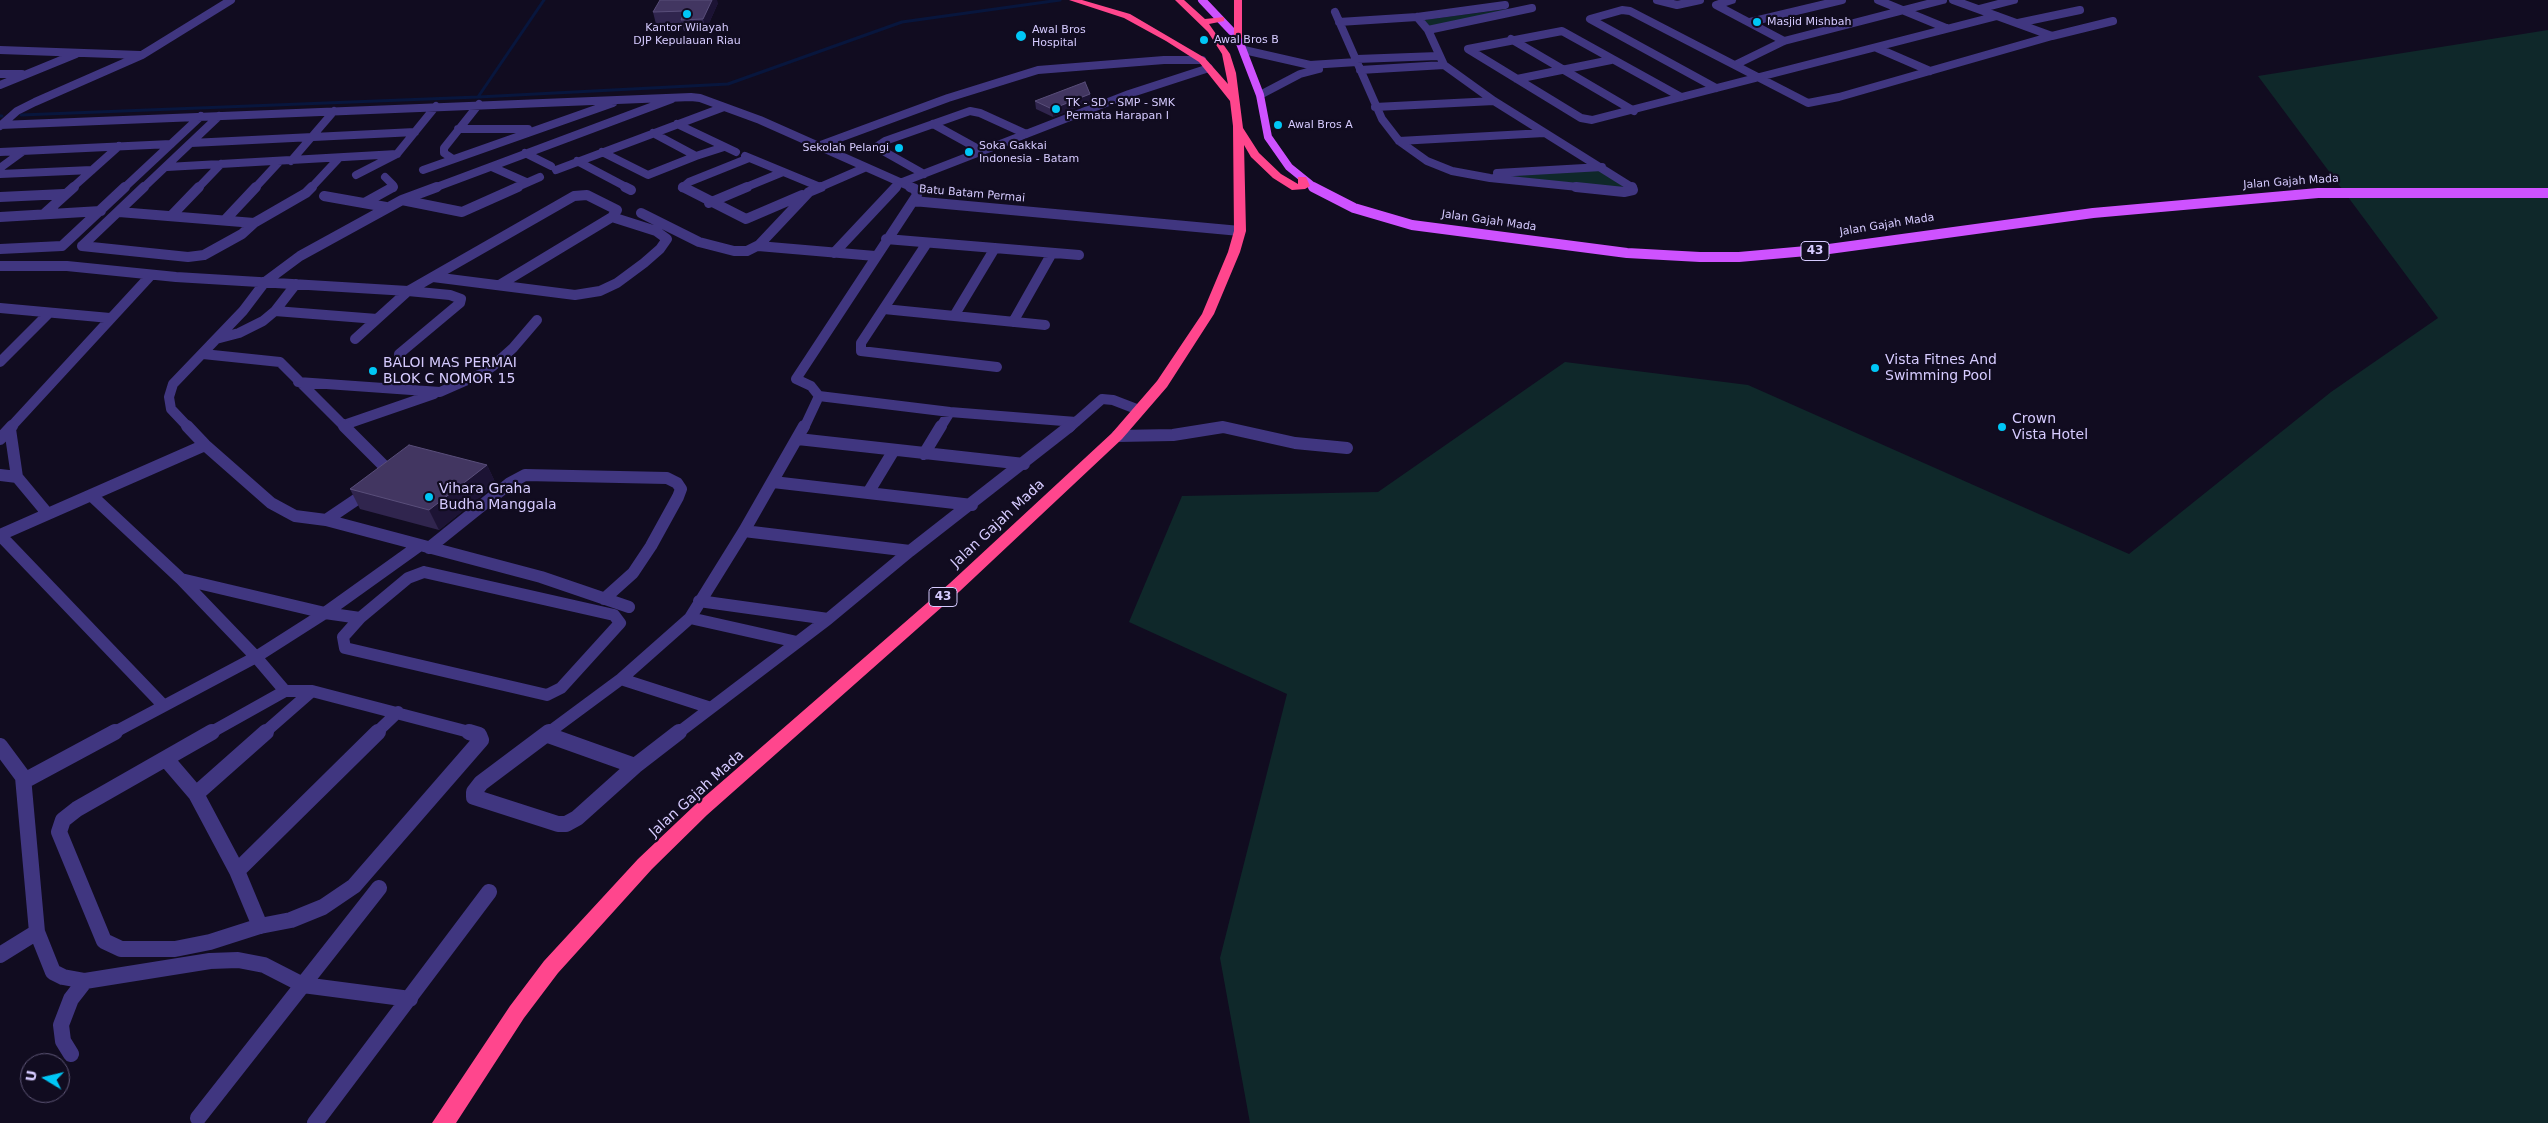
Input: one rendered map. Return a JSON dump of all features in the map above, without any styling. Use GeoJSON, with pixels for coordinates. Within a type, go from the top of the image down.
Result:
{"type":"FeatureCollection","features":[{"type":"Feature","properties":{"kind":"highway"},"geometry":{"type":"LineString","coordinates":[[1073,0],[1098,6],[1148,26],[1202,60],[1224,85],[1234,102]]}},
{"type":"Feature","properties":{"kind":"highway","name":"Jalan Gajah Mada"},"geometry":{"type":"LineString","coordinates":[[443,1123],[516,1012],[551,967],[645,864],[701,810],[954,587],[1117,436],[1175,367],[1196,335],[1217,292],[1240,231],[1238,126],[1226,54],[1217,36],[1179,0]]}},
{"type":"Feature","properties":{"kind":"highway"},"geometry":{"type":"LineString","coordinates":[[1238,0],[1238,38]]}},
{"type":"Feature","properties":{"kind":"highway"},"geometry":{"type":"LineString","coordinates":[[1204,22],[1221,19]]}},
{"type":"Feature","properties":{"kind":"highway"},"geometry":{"type":"LineString","coordinates":[[1238,126],[1255,155],[1277,176],[1296,188],[1305,186],[1302,179]]}},
{"type":"Feature","properties":{"kind":"main road","name":"Jalan Gajah Mada"},"geometry":{"type":"LineString","coordinates":[[1202,0],[1238,38],[1260,95],[1268,137],[1281,158],[1302,179],[1354,208],[1432,229],[1551,245],[1700,257],[1739,256],[1830,249],[2056,218],[2318,193],[2548,193]]}},
{"type":"Feature","properties":{"kind":"street"},"geometry":{"type":"LineString","coordinates":[[0,126],[17,111],[142,55],[231,0]]}},
{"type":"Feature","properties":{"kind":"street"},"geometry":{"type":"LineString","coordinates":[[1657,0],[1677,5],[1700,0]]}},
{"type":"Feature","properties":{"kind":"street"},"geometry":{"type":"LineString","coordinates":[[1732,0],[1716,5],[1784,41]]}},
{"type":"Feature","properties":{"kind":"street"},"geometry":{"type":"LineString","coordinates":[[1750,22],[1842,0]]}},
{"type":"Feature","properties":{"kind":"street"},"geometry":{"type":"LineString","coordinates":[[1878,0],[1946,28]]}},
{"type":"Feature","properties":{"kind":"street"},"geometry":{"type":"LineString","coordinates":[[1737,64],[1784,41],[1943,0]]}},
{"type":"Feature","properties":{"kind":"street"},"geometry":{"type":"LineString","coordinates":[[1953,0],[2052,36]]}},
{"type":"Feature","properties":{"kind":"street"},"geometry":{"type":"LineString","coordinates":[[1979,9],[2014,0]]}},
{"type":"Feature","properties":{"kind":"street"},"geometry":{"type":"LineString","coordinates":[[1498,1],[1526,18]]}},
{"type":"Feature","properties":{"kind":"street"},"geometry":{"type":"LineString","coordinates":[[1339,22],[1417,17],[1505,5]]}},
{"type":"Feature","properties":{"kind":"street"},"geometry":{"type":"LineString","coordinates":[[1428,30],[1532,8]]}},
{"type":"Feature","properties":{"kind":"street"},"geometry":{"type":"LineString","coordinates":[[1716,88],[1590,19],[1622,10],[1630,11],[1737,64],[1808,102],[1840,97],[2052,36],[2113,21]]}},
{"type":"Feature","properties":{"kind":"street"},"geometry":{"type":"LineString","coordinates":[[2018,23],[2080,10]]}},
{"type":"Feature","properties":{"kind":"street"},"geometry":{"type":"LineString","coordinates":[[1335,12],[1375,108],[1399,141],[1434,165],[1472,175],[1624,192],[1633,190],[1632,186],[1602,166],[1544,133],[1494,101],[1444,65],[1438,56],[1428,30],[1417,17]]}},
{"type":"Feature","properties":{"kind":"street"},"geometry":{"type":"LineString","coordinates":[[1681,97],[1611,60],[1562,31],[1511,39],[1468,49],[1581,118],[1596,120],[1634,111],[1757,76],[1877,48],[1946,28],[1997,16]]}},
{"type":"Feature","properties":{"kind":"street"},"geometry":{"type":"LineString","coordinates":[[1511,39],[1634,111]]}},
{"type":"Feature","properties":{"kind":"street"},"geometry":{"type":"LineString","coordinates":[[1877,48],[1930,71]]}},
{"type":"Feature","properties":{"kind":"street"},"geometry":{"type":"LineString","coordinates":[[0,50],[142,55]]}},
{"type":"Feature","properties":{"kind":"street"},"geometry":{"type":"LineString","coordinates":[[1244,50],[1312,67],[1438,56]]}},
{"type":"Feature","properties":{"kind":"street"},"geometry":{"type":"LineString","coordinates":[[0,86],[82,52]]}},
{"type":"Feature","properties":{"kind":"street"},"geometry":{"type":"LineString","coordinates":[[818,146],[948,98],[1038,70],[1164,60],[1202,60]]}},
{"type":"Feature","properties":{"kind":"street"},"geometry":{"type":"LineString","coordinates":[[1516,79],[1611,60]]}},
{"type":"Feature","properties":{"kind":"street"},"geometry":{"type":"LineString","coordinates":[[1358,64],[1444,65]]}},
{"type":"Feature","properties":{"kind":"street"},"geometry":{"type":"LineString","coordinates":[[1260,95],[1312,67]]}},
{"type":"Feature","properties":{"kind":"street"},"geometry":{"type":"LineString","coordinates":[[834,253],[900,183],[1154,84],[1209,68]]}},
{"type":"Feature","properties":{"kind":"street"},"geometry":{"type":"LineString","coordinates":[[0,74],[28,74]]}},
{"type":"Feature","properties":{"kind":"street"},"geometry":{"type":"LineString","coordinates":[[629,607],[541,577],[326,520],[295,516],[282,510],[271,503],[205,445],[171,409],[169,403],[170,390],[265,282],[288,263],[386,207],[402,200],[678,97]]}},
{"type":"Feature","properties":{"kind":"street"},"geometry":{"type":"LineString","coordinates":[[0,126],[624,98],[700,98],[724,106],[915,189],[917,195],[913,201]]}},
{"type":"Feature","properties":{"kind":"street"},"geometry":{"type":"LineString","coordinates":[[422,170],[624,98]]}},
{"type":"Feature","properties":{"kind":"street"},"geometry":{"type":"LineString","coordinates":[[1375,108],[1494,101]]}},
{"type":"Feature","properties":{"kind":"street"},"geometry":{"type":"LineString","coordinates":[[452,159],[444,154],[444,148],[479,104]]}},
{"type":"Feature","properties":{"kind":"street"},"geometry":{"type":"LineString","coordinates":[[356,175],[397,154],[436,106]]}},
{"type":"Feature","properties":{"kind":"street"},"geometry":{"type":"LineString","coordinates":[[525,153],[554,168],[724,106]]}},
{"type":"Feature","properties":{"kind":"street"},"geometry":{"type":"LineString","coordinates":[[0,112],[17,111]]}},
{"type":"Feature","properties":{"kind":"street"},"geometry":{"type":"LineString","coordinates":[[291,161],[334,111]]}},
{"type":"Feature","properties":{"kind":"street"},"geometry":{"type":"LineString","coordinates":[[924,174],[876,147],[885,141],[933,124],[975,112],[1026,134]]}},
{"type":"Feature","properties":{"kind":"street"},"geometry":{"type":"LineString","coordinates":[[0,249],[62,246],[101,212],[201,116]]}},
{"type":"Feature","properties":{"kind":"street"},"geometry":{"type":"LineString","coordinates":[[219,116],[82,246],[198,257],[242,234],[252,227],[254,223],[306,193],[339,158]]}},
{"type":"Feature","properties":{"kind":"street"},"geometry":{"type":"LineString","coordinates":[[677,124],[743,156],[820,187]]}},
{"type":"Feature","properties":{"kind":"street"},"geometry":{"type":"LineString","coordinates":[[933,124],[982,151]]}},
{"type":"Feature","properties":{"kind":"street"},"geometry":{"type":"LineString","coordinates":[[458,129],[540,129]]}},
{"type":"Feature","properties":{"kind":"street"},"geometry":{"type":"LineString","coordinates":[[191,143],[415,132]]}},
{"type":"Feature","properties":{"kind":"street"},"geometry":{"type":"LineString","coordinates":[[653,133],[696,156]]}},
{"type":"Feature","properties":{"kind":"street"},"geometry":{"type":"LineString","coordinates":[[1399,141],[1544,133]]}},
{"type":"Feature","properties":{"kind":"street"},"geometry":{"type":"LineString","coordinates":[[0,152],[171,144]]}},
{"type":"Feature","properties":{"kind":"street"},"geometry":{"type":"LineString","coordinates":[[44,214],[119,146]]}},
{"type":"Feature","properties":{"kind":"street"},"geometry":{"type":"LineString","coordinates":[[577,161],[626,187],[648,175],[724,147]]}},
{"type":"Feature","properties":{"kind":"street"},"geometry":{"type":"LineString","coordinates":[[0,168],[22,152]]}},
{"type":"Feature","properties":{"kind":"street"},"geometry":{"type":"LineString","coordinates":[[602,152],[648,175]]}},
{"type":"Feature","properties":{"kind":"street"},"geometry":{"type":"LineString","coordinates":[[167,167],[397,154]]}},
{"type":"Feature","properties":{"kind":"street"},"geometry":{"type":"LineString","coordinates":[[743,156],[689,182],[682,188],[740,218],[749,219],[864,168]]}},
{"type":"Feature","properties":{"kind":"street"},"geometry":{"type":"LineString","coordinates":[[225,220],[280,162]]}},
{"type":"Feature","properties":{"kind":"street"},"geometry":{"type":"LineString","coordinates":[[172,215],[221,164]]}},
{"type":"Feature","properties":{"kind":"street"},"geometry":{"type":"LineString","coordinates":[[1472,175],[1602,166]]}},
{"type":"Feature","properties":{"kind":"street"},"geometry":{"type":"LineString","coordinates":[[492,167],[526,182]]}},
{"type":"Feature","properties":{"kind":"street"},"geometry":{"type":"LineString","coordinates":[[0,174],[92,170]]}},
{"type":"Feature","properties":{"kind":"street"},"geometry":{"type":"LineString","coordinates":[[709,203],[783,172]]}},
{"type":"Feature","properties":{"kind":"street"},"geometry":{"type":"LineString","coordinates":[[366,202],[393,188],[385,177]]}},
{"type":"Feature","properties":{"kind":"street"},"geometry":{"type":"LineString","coordinates":[[402,200],[454,212],[462,212],[540,177]]}},
{"type":"Feature","properties":{"kind":"street"},"geometry":{"type":"LineString","coordinates":[[758,246],[809,192]]}},
{"type":"Feature","properties":{"kind":"street"},"geometry":{"type":"LineString","coordinates":[[0,197],[64,194]]}},
{"type":"Feature","properties":{"kind":"street"},"geometry":{"type":"LineString","coordinates":[[355,339],[408,291],[574,196],[587,195],[615,208],[617,212],[612,217],[500,284]]}},
{"type":"Feature","properties":{"kind":"street"},"geometry":{"type":"LineString","coordinates":[[324,196],[386,207]]}},
{"type":"Feature","properties":{"kind":"street","name":"Batu Batam Permai"},"geometry":{"type":"LineString","coordinates":[[819,396],[811,386],[796,379],[886,238],[913,201],[1240,231]]}},
{"type":"Feature","properties":{"kind":"street"},"geometry":{"type":"LineString","coordinates":[[0,217],[101,212]]}},
{"type":"Feature","properties":{"kind":"street"},"geometry":{"type":"LineString","coordinates":[[120,212],[254,223]]}},
{"type":"Feature","properties":{"kind":"street"},"geometry":{"type":"LineString","coordinates":[[641,213],[699,242],[741,252],[758,246],[875,256]]}},
{"type":"Feature","properties":{"kind":"street"},"geometry":{"type":"LineString","coordinates":[[433,277],[575,295],[600,291],[617,283],[644,263],[660,249],[667,239],[656,231],[612,217]]}},
{"type":"Feature","properties":{"kind":"street"},"geometry":{"type":"LineString","coordinates":[[886,238],[1079,255]]}},
{"type":"Feature","properties":{"kind":"street"},"geometry":{"type":"LineString","coordinates":[[927,243],[861,343],[860,348],[864,352],[997,367]]}},
{"type":"Feature","properties":{"kind":"street"},"geometry":{"type":"LineString","coordinates":[[954,316],[995,248]]}},
{"type":"Feature","properties":{"kind":"street"},"geometry":{"type":"LineString","coordinates":[[1013,322],[1052,253]]}},
{"type":"Feature","properties":{"kind":"street"},"geometry":{"type":"LineString","coordinates":[[0,266],[67,266],[151,274],[408,291],[455,296],[462,300],[399,354]]}},
{"type":"Feature","properties":{"kind":"street"},"geometry":{"type":"LineString","coordinates":[[0,439],[78,356],[151,274]]}},
{"type":"Feature","properties":{"kind":"street"},"geometry":{"type":"LineString","coordinates":[[216,339],[239,333],[275,312],[296,284]]}},
{"type":"Feature","properties":{"kind":"street"},"geometry":{"type":"LineString","coordinates":[[0,308],[110,318]]}},
{"type":"Feature","properties":{"kind":"street"},"geometry":{"type":"LineString","coordinates":[[884,309],[1045,325]]}},
{"type":"Feature","properties":{"kind":"street"},"geometry":{"type":"LineString","coordinates":[[275,312],[377,319]]}},
{"type":"Feature","properties":{"kind":"street"},"geometry":{"type":"LineString","coordinates":[[0,362],[49,313]]}},
{"type":"Feature","properties":{"kind":"street"},"geometry":{"type":"LineString","coordinates":[[344,425],[440,392],[481,374],[513,348],[537,320]]}},
{"type":"Feature","properties":{"kind":"street"},"geometry":{"type":"LineString","coordinates":[[202,354],[277,361],[386,468],[387,475],[380,483],[326,520]]}},
{"type":"Feature","properties":{"kind":"street"},"geometry":{"type":"LineString","coordinates":[[298,382],[440,392]]}},
{"type":"Feature","properties":{"kind":"street"},"geometry":{"type":"LineString","coordinates":[[1076,422],[950,412],[819,396],[798,439],[744,532],[690,618],[621,679],[481,783],[474,792],[474,797],[558,824],[566,824],[584,813],[635,766],[828,619],[910,551],[1024,464],[1076,422],[1102,399],[1113,400],[1139,410]]}},
{"type":"Feature","properties":{"kind":"street"},"geometry":{"type":"LineString","coordinates":[[924,454],[950,412]]}},
{"type":"Feature","properties":{"kind":"street"},"geometry":{"type":"LineString","coordinates":[[1117,436],[1173,436],[1223,427],[1295,443],[1347,448]]}},
{"type":"Feature","properties":{"kind":"street"},"geometry":{"type":"LineString","coordinates":[[10,429],[17,476],[47,513]]}},
{"type":"Feature","properties":{"kind":"street"},"geometry":{"type":"LineString","coordinates":[[798,439],[1024,464]]}},
{"type":"Feature","properties":{"kind":"street"},"geometry":{"type":"LineString","coordinates":[[163,705],[0,535],[205,445]]}},
{"type":"Feature","properties":{"kind":"street"},"geometry":{"type":"LineString","coordinates":[[868,493],[894,450]]}},
{"type":"Feature","properties":{"kind":"street"},"geometry":{"type":"LineString","coordinates":[[0,475],[17,476]]}},
{"type":"Feature","properties":{"kind":"street"},"geometry":{"type":"LineString","coordinates":[[24,781],[256,656],[325,613],[424,546],[510,483],[525,475],[667,478],[677,483],[681,489],[651,546],[632,573],[604,599]]}},
{"type":"Feature","properties":{"kind":"street"},"geometry":{"type":"LineString","coordinates":[[773,482],[972,505]]}},
{"type":"Feature","properties":{"kind":"street"},"geometry":{"type":"LineString","coordinates":[[91,495],[181,579],[256,656],[285,691]]}},
{"type":"Feature","properties":{"kind":"street"},"geometry":{"type":"LineString","coordinates":[[744,532],[910,551]]}},
{"type":"Feature","properties":{"kind":"street"},"geometry":{"type":"LineString","coordinates":[[181,579],[325,613],[360,618],[408,578],[429,572],[614,615],[620,623],[561,688],[552,693],[540,695],[345,648],[342,641],[343,637],[360,618]]}},
{"type":"Feature","properties":{"kind":"street"},"geometry":{"type":"LineString","coordinates":[[699,601],[828,619]]}},
{"type":"Feature","properties":{"kind":"street"},"geometry":{"type":"LineString","coordinates":[[690,618],[797,642]]}},
{"type":"Feature","properties":{"kind":"street"},"geometry":{"type":"LineString","coordinates":[[621,679],[711,708]]}},
{"type":"Feature","properties":{"kind":"street"},"geometry":{"type":"LineString","coordinates":[[285,691],[312,691],[398,712],[479,735],[480,743],[345,893],[323,907],[291,920],[260,926],[218,940],[176,949],[121,949],[104,941],[59,832],[64,820],[77,809],[285,691]]}},
{"type":"Feature","properties":{"kind":"street"},"geometry":{"type":"LineString","coordinates":[[196,794],[312,691]]}},
{"type":"Feature","properties":{"kind":"street"},"geometry":{"type":"LineString","coordinates":[[237,871],[398,712]]}},
{"type":"Feature","properties":{"kind":"street"},"geometry":{"type":"LineString","coordinates":[[548,735],[635,766]]}},
{"type":"Feature","properties":{"kind":"street"},"geometry":{"type":"LineString","coordinates":[[0,746],[24,777],[37,932],[53,972],[62,977],[85,981],[210,961],[238,960],[264,964],[303,985],[410,999]]}},
{"type":"Feature","properties":{"kind":"street"},"geometry":{"type":"LineString","coordinates":[[166,759],[196,794],[237,871],[260,926]]}},
{"type":"Feature","properties":{"kind":"street"},"geometry":{"type":"LineString","coordinates":[[198,1118],[379,888]]}},
{"type":"Feature","properties":{"kind":"street"},"geometry":{"type":"LineString","coordinates":[[314,1123],[410,999],[489,892]]}},
{"type":"Feature","properties":{"kind":"street"},"geometry":{"type":"LineString","coordinates":[[0,956],[37,932]]}},
{"type":"Feature","properties":{"kind":"street"},"geometry":{"type":"LineString","coordinates":[[71,1054],[63,1041],[62,1025],[71,999],[85,981]]}},
{"type":"Feature","properties":{"kind":"green space"},"geometry":{"type":"Polygon","coordinates":[[[1507,9],[1512,13],[1432,29],[1424,20],[1507,9]]]}},
{"type":"Feature","properties":{"kind":"green space"},"geometry":{"type":"Polygon","coordinates":[[[2548,30],[2548,1123],[1250,1123],[1220,958],[1287,694],[1129,622],[1182,496],[1378,492],[1565,362],[1748,385],[2129,554],[2331,392],[2438,318],[2258,76],[2548,30]]]}},
{"type":"Feature","properties":{"kind":"green space"},"geometry":{"type":"Polygon","coordinates":[[[1598,169],[1630,189],[1498,176],[1598,169]]]}},
{"type":"Feature","properties":{"kind":"building"},"geometry":{"type":"Polygon","coordinates":[[[660,0],[712,0],[703,19],[681,20],[685,11],[653,12],[660,0]]]}},
{"type":"Feature","properties":{"kind":"building"},"geometry":{"type":"Polygon","coordinates":[[[1085,82],[1090,94],[1052,109],[1035,101],[1085,82]]]}},
{"type":"Feature","properties":{"kind":"building"},"geometry":{"type":"Polygon","coordinates":[[[409,445],[487,465],[429,510],[350,489],[409,445]]]}},
{"type":"Feature","properties":{"kind":"waterway"},"geometry":{"type":"LineString","coordinates":[[478,97],[544,0]]}},
{"type":"Feature","properties":{"kind":"waterway"},"geometry":{"type":"LineString","coordinates":[[478,97],[728,84],[902,22],[1060,0]]}},
{"type":"Feature","properties":{"kind":"waterway"},"geometry":{"type":"LineString","coordinates":[[21,115],[478,97]]}},
{"type":"Feature","properties":{"kind":"place","name":"Kantor Wilayah DJP Kepulauan Riau"},"geometry":{"type":"Point","coordinates":[687,14]}},
{"type":"Feature","properties":{"kind":"place","name":"Masjid Mishbah"},"geometry":{"type":"Point","coordinates":[1757,22]}},
{"type":"Feature","properties":{"kind":"place","name":"Awal Bros Hospital"},"geometry":{"type":"Point","coordinates":[1021,36]}},
{"type":"Feature","properties":{"kind":"place","name":"Awal Bros B"},"geometry":{"type":"Point","coordinates":[1204,40]}},
{"type":"Feature","properties":{"kind":"place","name":"TK - SD - SMP - SMK Permata Harapan I"},"geometry":{"type":"Point","coordinates":[1056,109]}},
{"type":"Feature","properties":{"kind":"place","name":"Awal Bros A"},"geometry":{"type":"Point","coordinates":[1278,125]}},
{"type":"Feature","properties":{"kind":"place","name":"Sekolah Pelangi"},"geometry":{"type":"Point","coordinates":[899,148]}},
{"type":"Feature","properties":{"kind":"place","name":"Soka Gakkai Indonesia - Batam"},"geometry":{"type":"Point","coordinates":[969,152]}},
{"type":"Feature","properties":{"kind":"place","name":"Vista Fitnes And Swimming Pool"},"geometry":{"type":"Point","coordinates":[1875,368]}},
{"type":"Feature","properties":{"kind":"place","name":"BALOI MAS PERMAI BLOK C NOMOR 15"},"geometry":{"type":"Point","coordinates":[373,371]}},
{"type":"Feature","properties":{"kind":"place","name":"Crown Vista Hotel"},"geometry":{"type":"Point","coordinates":[2002,427]}},
{"type":"Feature","properties":{"kind":"place","name":"Vihara Graha Budha Manggala"},"geometry":{"type":"Point","coordinates":[429,497]}}]}
